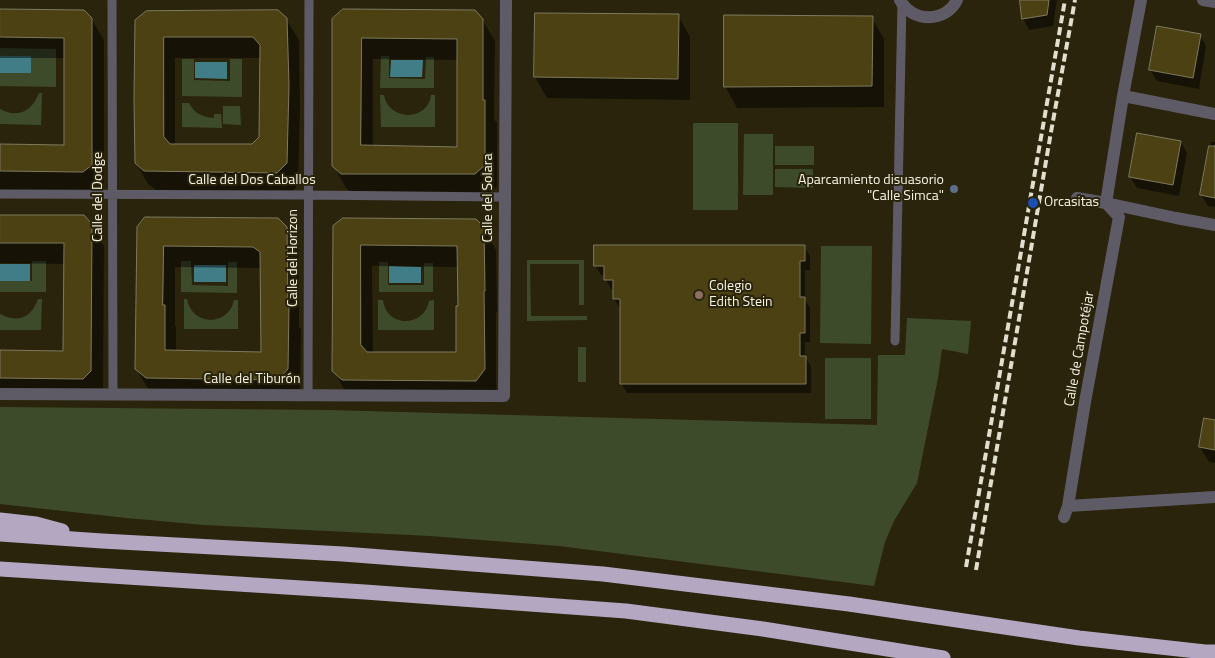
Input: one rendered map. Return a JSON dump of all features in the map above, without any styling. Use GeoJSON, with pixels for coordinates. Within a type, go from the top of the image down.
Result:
{"type":"FeatureCollection","features":[{"type":"Feature","properties":{"kind":"highway"},"geometry":{"type":"LineString","coordinates":[[0,520],[36,524],[102,541]]}},
{"type":"Feature","properties":{"kind":"highway"},"geometry":{"type":"LineString","coordinates":[[0,534],[343,554],[603,574],[850,604],[1079,638],[1215,652]]}},
{"type":"Feature","properties":{"kind":"highway"},"geometry":{"type":"LineString","coordinates":[[0,570],[364,592],[626,611],[763,628],[943,658]]}},
{"type":"Feature","properties":{"kind":"street","name":"Calle del Dodge"},"geometry":{"type":"LineString","coordinates":[[112,0],[113,395]]}},
{"type":"Feature","properties":{"kind":"street","name":"Calle del Horizon"},"geometry":{"type":"LineString","coordinates":[[308,396],[309,0]]}},
{"type":"Feature","properties":{"kind":"street","name":"Calle del Solara"},"geometry":{"type":"LineString","coordinates":[[504,396],[506,0]]}},
{"type":"Feature","properties":{"kind":"street"},"geometry":{"type":"LineString","coordinates":[[901,2],[916,15],[934,18],[947,12],[958,0]]}},
{"type":"Feature","properties":{"kind":"street"},"geometry":{"type":"LineString","coordinates":[[1106,203],[1141,0]]}},
{"type":"Feature","properties":{"kind":"street"},"geometry":{"type":"LineString","coordinates":[[1203,0],[1215,2]]}},
{"type":"Feature","properties":{"kind":"street"},"geometry":{"type":"LineString","coordinates":[[896,342],[901,2]]}},
{"type":"Feature","properties":{"kind":"street"},"geometry":{"type":"LineString","coordinates":[[1123,96],[1215,114]]}},
{"type":"Feature","properties":{"kind":"street","name":"Calle del Dos Caballos"},"geometry":{"type":"LineString","coordinates":[[0,194],[504,198]]}},
{"type":"Feature","properties":{"kind":"street"},"geometry":{"type":"LineString","coordinates":[[1077,198],[1215,225]]}},
{"type":"Feature","properties":{"kind":"street","name":"Calle de Campotéjar"},"geometry":{"type":"LineString","coordinates":[[1106,203],[1119,217],[1066,511],[1215,497]]}},
{"type":"Feature","properties":{"kind":"street","name":"Calle del Tiburón"},"geometry":{"type":"LineString","coordinates":[[0,394],[504,396]]}},
{"type":"Feature","properties":{"kind":"green space"},"geometry":{"type":"Polygon","coordinates":[[[0,48],[56,49],[56,87],[0,86],[0,48]]]}},
{"type":"Feature","properties":{"kind":"green space"},"geometry":{"type":"Polygon","coordinates":[[[381,56],[389,56],[389,78],[425,79],[426,57],[434,57],[434,88],[380,88],[381,56]]]}},
{"type":"Feature","properties":{"kind":"green space"},"geometry":{"type":"Polygon","coordinates":[[[182,59],[194,59],[194,80],[230,81],[230,59],[242,59],[242,97],[182,96],[182,59]]]}},
{"type":"Feature","properties":{"kind":"green space"},"geometry":{"type":"Polygon","coordinates":[[[39,93],[42,93],[41,125],[0,124],[0,109],[13,113],[24,112],[39,93]]]}},
{"type":"Feature","properties":{"kind":"green space"},"geometry":{"type":"Polygon","coordinates":[[[380,95],[384,95],[387,104],[393,110],[400,114],[408,115],[416,114],[423,110],[428,104],[431,95],[435,95],[435,127],[381,127],[380,95]]]}},
{"type":"Feature","properties":{"kind":"green space"},"geometry":{"type":"Polygon","coordinates":[[[182,103],[189,103],[196,112],[206,117],[214,118],[214,114],[221,114],[222,128],[182,127],[182,103]]]}},
{"type":"Feature","properties":{"kind":"green space"},"geometry":{"type":"Polygon","coordinates":[[[223,106],[240,106],[241,125],[223,124],[223,106]]]}},
{"type":"Feature","properties":{"kind":"green space"},"geometry":{"type":"Polygon","coordinates":[[[693,123],[738,123],[738,210],[693,210],[693,123]]]}},
{"type":"Feature","properties":{"kind":"green space"},"geometry":{"type":"Polygon","coordinates":[[[744,134],[773,134],[773,195],[743,195],[744,134]]]}},
{"type":"Feature","properties":{"kind":"green space"},"geometry":{"type":"Polygon","coordinates":[[[775,146],[814,146],[814,165],[775,165],[775,146]]]}},
{"type":"Feature","properties":{"kind":"green space"},"geometry":{"type":"Polygon","coordinates":[[[775,169],[813,169],[813,188],[775,187],[775,169]]]}},
{"type":"Feature","properties":{"kind":"green space"},"geometry":{"type":"Polygon","coordinates":[[[821,246],[872,246],[871,344],[820,343],[821,246]]]}},
{"type":"Feature","properties":{"kind":"green space"},"geometry":{"type":"Polygon","coordinates":[[[527,260],[584,260],[584,305],[579,305],[579,264],[530,264],[531,316],[587,316],[587,320],[527,321],[527,260]]]}},
{"type":"Feature","properties":{"kind":"green space"},"geometry":{"type":"Polygon","coordinates":[[[32,261],[46,261],[46,292],[0,292],[0,281],[32,281],[32,261]]]}},
{"type":"Feature","properties":{"kind":"green space"},"geometry":{"type":"Polygon","coordinates":[[[181,261],[191,261],[192,285],[228,286],[228,262],[237,262],[237,293],[181,292],[181,261]]]}},
{"type":"Feature","properties":{"kind":"green space"},"geometry":{"type":"Polygon","coordinates":[[[379,262],[388,262],[388,285],[424,285],[424,263],[433,263],[433,292],[379,292],[379,262]]]}},
{"type":"Feature","properties":{"kind":"green space"},"geometry":{"type":"Polygon","coordinates":[[[38,299],[42,299],[41,330],[0,330],[0,314],[13,318],[24,317],[32,310],[38,299]]]}},
{"type":"Feature","properties":{"kind":"green space"},"geometry":{"type":"Polygon","coordinates":[[[184,299],[187,299],[190,308],[195,314],[210,320],[218,319],[225,315],[231,309],[234,300],[238,300],[238,329],[184,329],[184,299]]]}},
{"type":"Feature","properties":{"kind":"green space"},"geometry":{"type":"Polygon","coordinates":[[[378,300],[383,300],[391,316],[405,321],[413,320],[420,316],[426,310],[429,301],[434,300],[434,330],[378,330],[378,300]]]}},
{"type":"Feature","properties":{"kind":"green space"},"geometry":{"type":"Polygon","coordinates":[[[907,318],[971,321],[968,354],[942,349],[917,483],[894,521],[885,542],[874,586],[559,546],[430,536],[204,525],[0,504],[0,407],[328,410],[877,425],[878,355],[905,355],[907,318]]]}},
{"type":"Feature","properties":{"kind":"green space"},"geometry":{"type":"Polygon","coordinates":[[[578,347],[586,347],[586,382],[578,382],[578,347]]]}},
{"type":"Feature","properties":{"kind":"green space"},"geometry":{"type":"Polygon","coordinates":[[[825,358],[871,358],[871,419],[825,419],[825,358]]]}},
{"type":"Feature","properties":{"kind":"water"},"geometry":{"type":"Polygon","coordinates":[[[0,56],[31,56],[31,73],[0,73],[0,56]]]}},
{"type":"Feature","properties":{"kind":"water"},"geometry":{"type":"Polygon","coordinates":[[[391,60],[423,60],[422,77],[390,77],[391,60]]]}},
{"type":"Feature","properties":{"kind":"water"},"geometry":{"type":"Polygon","coordinates":[[[195,62],[227,62],[227,79],[195,78],[195,62]]]}},
{"type":"Feature","properties":{"kind":"water"},"geometry":{"type":"Polygon","coordinates":[[[0,264],[30,264],[30,281],[0,281],[0,264]]]}},
{"type":"Feature","properties":{"kind":"water"},"geometry":{"type":"Polygon","coordinates":[[[194,265],[226,265],[226,282],[194,282],[194,265]]]}},
{"type":"Feature","properties":{"kind":"water"},"geometry":{"type":"Polygon","coordinates":[[[389,266],[421,267],[421,283],[389,283],[389,266]]]}},
{"type":"Feature","properties":{"kind":"building"},"geometry":{"type":"Polygon","coordinates":[[[1020,0],[1049,0],[1047,15],[1022,19],[1020,0]]]}},
{"type":"Feature","properties":{"kind":"building"},"geometry":{"type":"Polygon","coordinates":[[[0,9],[84,10],[92,18],[92,165],[83,172],[0,171],[0,144],[64,145],[64,38],[0,37],[0,9]]]}},
{"type":"Feature","properties":{"kind":"building"},"geometry":{"type":"Polygon","coordinates":[[[343,9],[475,10],[483,19],[485,165],[475,174],[341,174],[332,166],[332,19],[343,9]],[[362,38],[361,145],[457,147],[457,39],[362,38]]]}},
{"type":"Feature","properties":{"kind":"building"},"geometry":{"type":"Polygon","coordinates":[[[278,10],[287,18],[289,85],[287,163],[277,173],[144,171],[135,163],[135,20],[146,11],[278,10]],[[164,37],[164,137],[170,144],[252,144],[259,137],[260,45],[253,37],[164,37]]]}},
{"type":"Feature","properties":{"kind":"building"},"geometry":{"type":"Polygon","coordinates":[[[535,13],[679,14],[678,79],[534,77],[535,13]]]}},
{"type":"Feature","properties":{"kind":"building"},"geometry":{"type":"Polygon","coordinates":[[[724,15],[873,16],[872,86],[724,87],[724,15]]]}},
{"type":"Feature","properties":{"kind":"building"},"geometry":{"type":"Polygon","coordinates":[[[1157,26],[1201,34],[1193,78],[1149,70],[1157,26]]]}},
{"type":"Feature","properties":{"kind":"building"},"geometry":{"type":"Polygon","coordinates":[[[1137,133],[1181,141],[1173,185],[1129,177],[1137,133]]]}},
{"type":"Feature","properties":{"kind":"building"},"geometry":{"type":"Polygon","coordinates":[[[1209,146],[1215,146],[1215,198],[1200,195],[1209,146]]]}},
{"type":"Feature","properties":{"kind":"building"},"geometry":{"type":"Polygon","coordinates":[[[0,215],[84,215],[92,224],[91,371],[83,379],[0,378],[0,350],[63,351],[64,243],[0,243],[0,215]]]}},
{"type":"Feature","properties":{"kind":"building"},"geometry":{"type":"Polygon","coordinates":[[[145,217],[278,218],[287,227],[288,369],[278,380],[146,378],[135,369],[137,227],[145,217]],[[164,246],[163,305],[165,305],[165,350],[261,352],[260,252],[253,247],[164,246]]]}},
{"type":"Feature","properties":{"kind":"building"},"geometry":{"type":"Polygon","coordinates":[[[343,218],[476,219],[484,227],[485,369],[476,381],[342,380],[332,371],[333,226],[343,218]],[[361,245],[361,345],[367,352],[456,352],[456,306],[458,306],[457,246],[361,245]]]}},
{"type":"Feature","properties":{"kind":"building"},"geometry":{"type":"Polygon","coordinates":[[[594,245],[805,245],[805,261],[800,261],[800,297],[805,297],[805,333],[800,333],[800,356],[806,356],[806,384],[620,384],[620,299],[613,299],[613,280],[604,280],[604,266],[594,266],[594,245]]]}},
{"type":"Feature","properties":{"kind":"building"},"geometry":{"type":"Polygon","coordinates":[[[1204,418],[1215,420],[1215,450],[1199,447],[1204,418]]]}},
{"type":"Feature","properties":{"kind":"railway"},"geometry":{"type":"LineString","coordinates":[[966,567],[1065,0]]}},
{"type":"Feature","properties":{"kind":"railway"},"geometry":{"type":"LineString","coordinates":[[976,570],[1075,0]]}},
{"type":"Feature","properties":{"kind":"place","name":"Aparcamiento disuasorio \"Calle Simca\""},"geometry":{"type":"Point","coordinates":[954,189]}},
{"type":"Feature","properties":{"kind":"place","name":"Orcasitas"},"geometry":{"type":"Point","coordinates":[1033,203]}},
{"type":"Feature","properties":{"kind":"place","name":"Colegio Edith Stein"},"geometry":{"type":"Point","coordinates":[699,295]}}]}
